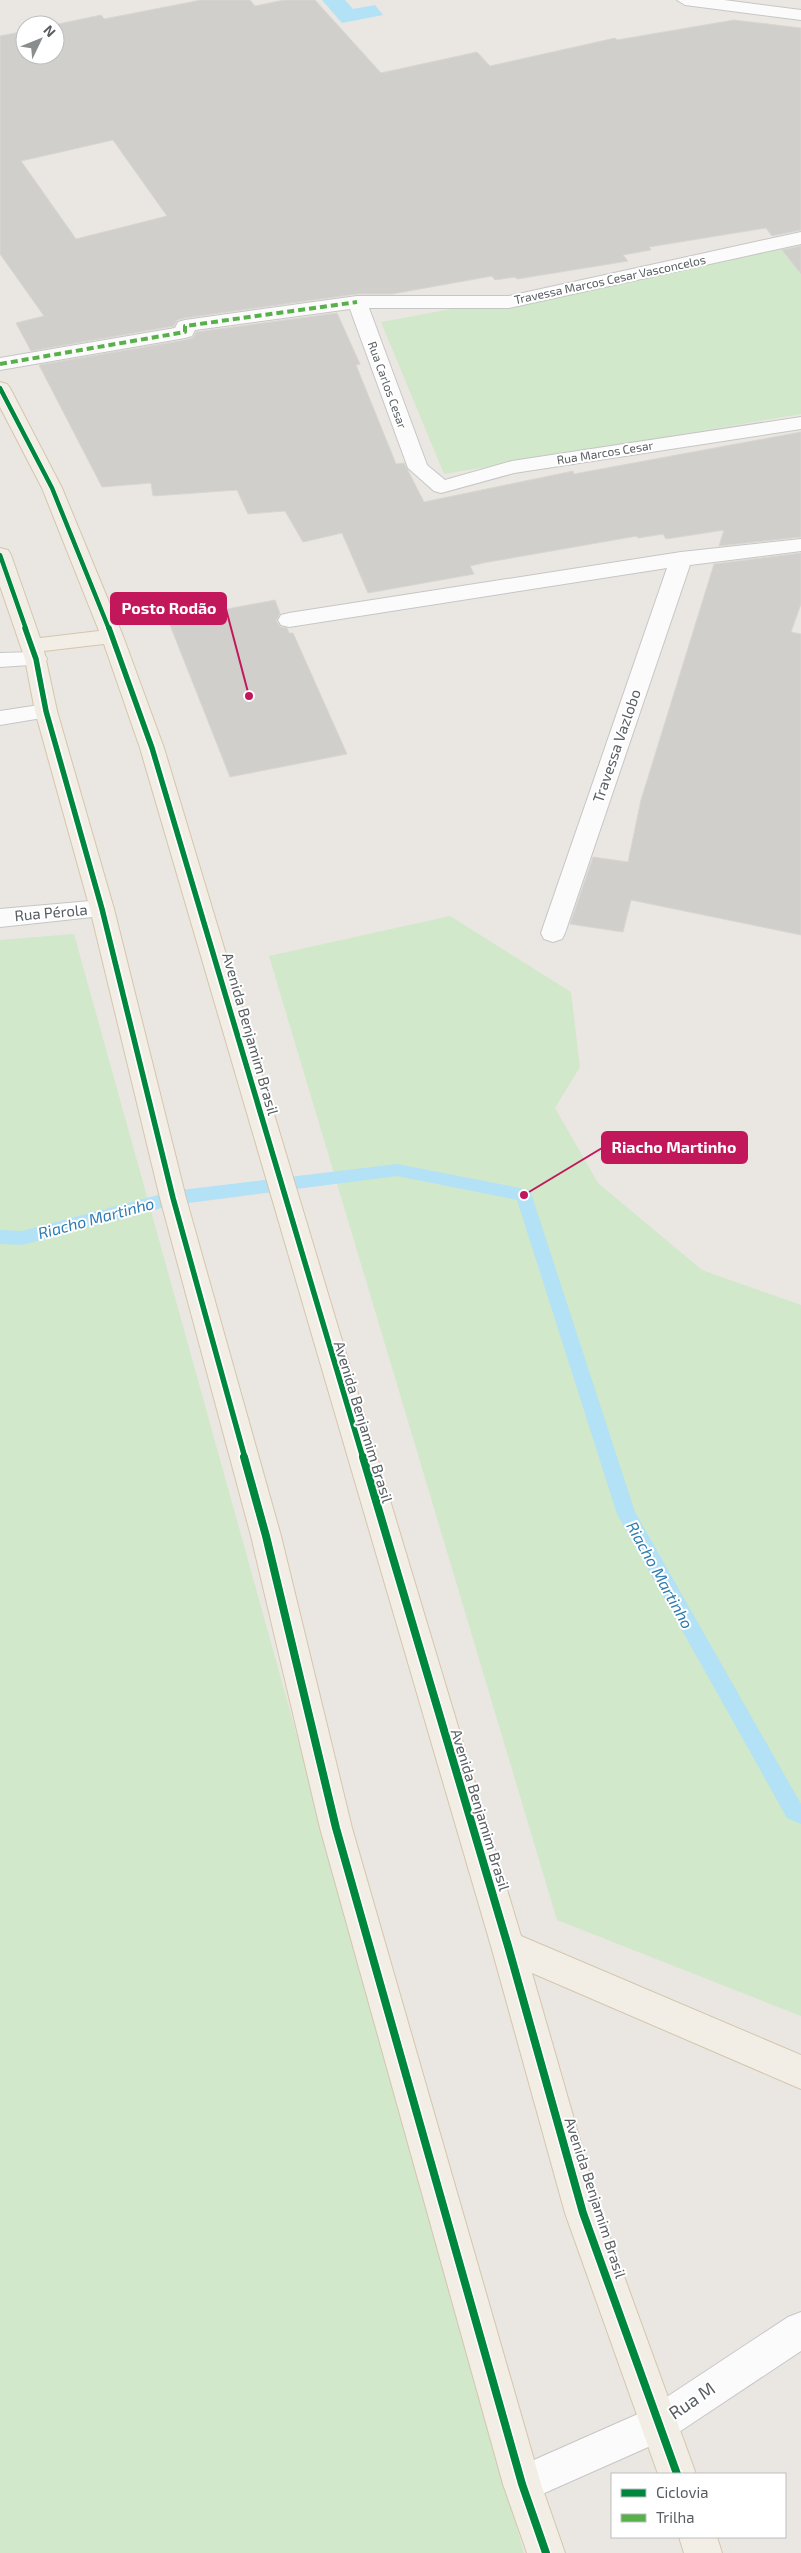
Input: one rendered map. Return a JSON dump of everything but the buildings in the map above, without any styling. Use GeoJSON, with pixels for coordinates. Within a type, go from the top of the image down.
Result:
{"type":"FeatureCollection","features":[{"type":"Feature","properties":{"kind":"main road","name":"Avenida Benjamim Brasil"},"geometry":{"type":"LineString","coordinates":[[0,388],[52,488],[112,636],[152,748],[220,970],[286,1205],[508,1946],[583,2212],[677,2473]]}},
{"type":"Feature","properties":{"kind":"main road"},"geometry":{"type":"LineString","coordinates":[[0,555],[34,653],[46,711],[102,909],[173,1198],[266,1536],[336,1828],[522,2484],[546,2553]]}},
{"type":"Feature","properties":{"kind":"main road"},"geometry":{"type":"LineString","coordinates":[[34,653],[112,636]]}},
{"type":"Feature","properties":{"kind":"main road"},"geometry":{"type":"LineString","coordinates":[[508,1946],[801,2072]]}},
{"type":"Feature","properties":{"kind":"main road"},"geometry":{"type":"LineString","coordinates":[[698,2538],[703,2553]]}},
{"type":"Feature","properties":{"kind":"street"},"geometry":{"type":"LineString","coordinates":[[685,0],[801,15]]}},
{"type":"Feature","properties":{"kind":"street","name":"Travessa Marcos Cesar Vasconcelos"},"geometry":{"type":"LineString","coordinates":[[0,364],[184,332],[185,326],[357,302],[509,302],[801,238]]}},
{"type":"Feature","properties":{"kind":"street","name":"Rua Carlos Cesar"},"geometry":{"type":"LineString","coordinates":[[357,302],[418,468]]}},
{"type":"Feature","properties":{"kind":"street","name":"Rua Marcos Cesar"},"geometry":{"type":"LineString","coordinates":[[418,468],[441,487],[512,467],[801,424]]}},
{"type":"Feature","properties":{"kind":"street"},"geometry":{"type":"LineString","coordinates":[[289,620],[681,559],[801,545]]}},
{"type":"Feature","properties":{"kind":"street","name":"Travessa Vazlobo"},"geometry":{"type":"LineString","coordinates":[[553,933],[681,559]]}},
{"type":"Feature","properties":{"kind":"street"},"geometry":{"type":"LineString","coordinates":[[0,660],[34,653]]}},
{"type":"Feature","properties":{"kind":"street"},"geometry":{"type":"LineString","coordinates":[[0,718],[46,711]]}},
{"type":"Feature","properties":{"kind":"street","name":"Rua Pérola"},"geometry":{"type":"LineString","coordinates":[[0,918],[102,909]]}},
{"type":"Feature","properties":{"kind":"street","name":"Rua M"},"geometry":{"type":"LineString","coordinates":[[522,2484],[660,2423],[801,2330]]}},
{"type":"Feature","properties":{"kind":"green space"},"geometry":{"type":"Polygon","coordinates":[[[801,245],[801,414],[444,474],[381,322],[801,245]]]}},
{"type":"Feature","properties":{"kind":"green space"},"geometry":{"type":"Polygon","coordinates":[[[450,916],[571,992],[580,1067],[555,1108],[598,1183],[702,1270],[801,1305],[801,2016],[557,1920],[269,956],[450,916]]]}},
{"type":"Feature","properties":{"kind":"green space"},"geometry":{"type":"Polygon","coordinates":[[[74,934],[524,2553],[0,2553],[0,940],[74,934]]]}},
{"type":"Feature","properties":{"kind":"water"},"geometry":{"type":"Polygon","coordinates":[[[322,0],[345,0],[353,9],[375,5],[383,15],[342,23],[322,0]]]}},
{"type":"Feature","properties":{"kind":"waterway","name":"Riacho Martinho"},"geometry":{"type":"LineString","coordinates":[[0,1237],[22,1238],[173,1198],[397,1170],[524,1195],[626,1514],[794,1811],[801,1815]]}},
{"type":"Feature","properties":{"kind":"marked path"},"geometry":{"type":"LineString","coordinates":[[0,364],[185,332],[185,326],[357,302]]}},
{"type":"Feature","properties":{"kind":"cycle path"},"geometry":{"type":"LineString","coordinates":[[0,388],[52,488],[112,636],[152,748],[508,1946],[583,2213],[677,2473]]}},
{"type":"Feature","properties":{"kind":"cycle path"},"geometry":{"type":"LineString","coordinates":[[0,555],[36,659],[46,711],[102,909],[173,1198],[266,1536],[336,1828],[522,2484],[546,2553]]}},
{"type":"Feature","properties":{"kind":"place","name":"Posto Rodão"},"geometry":{"type":"Point","coordinates":[249,696]}},
{"type":"Feature","properties":{"kind":"place","name":"Riacho Martinho"},"geometry":{"type":"Point","coordinates":[524,1195]}}]}
